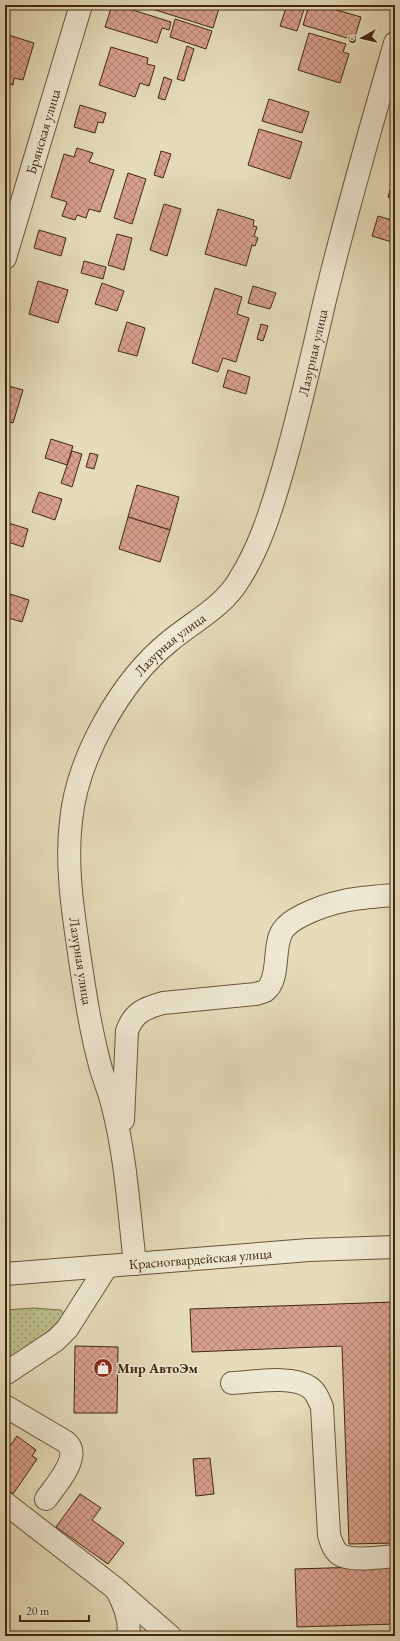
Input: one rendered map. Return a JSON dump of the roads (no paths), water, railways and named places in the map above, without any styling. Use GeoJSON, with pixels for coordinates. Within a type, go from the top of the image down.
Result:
{"type":"FeatureCollection","features":[{"type":"Feature","properties":{"kind":"street","name":"Брянская улица"},"geometry":{"type":"LineString","coordinates":[[5,258],[81,5]]}},
{"type":"Feature","properties":{"kind":"street","name":"Лазурная улица"},"geometry":{"type":"LineString","coordinates":[[134,1264],[122,1153],[113,1105],[94,1042],[82,975],[72,901],[68,856],[71,818],[78,784],[90,752],[119,698],[133,677],[169,642],[220,604],[238,583],[254,553],[269,517],[290,445],[340,237],[395,43]]}},
{"type":"Feature","properties":{"kind":"street"},"geometry":{"type":"LineString","coordinates":[[122,1153],[128,1031],[131,1021],[138,1013],[149,1007],[163,1003],[256,994],[266,991],[271,983],[275,971],[278,944],[282,931],[290,922],[332,902],[354,898],[395,896]]}},
{"type":"Feature","properties":{"kind":"street","name":"Красногвардейская улица"},"geometry":{"type":"LineString","coordinates":[[5,1274],[310,1250],[395,1247]]}},
{"type":"Feature","properties":{"kind":"street"},"geometry":{"type":"LineString","coordinates":[[5,1374],[56,1340],[67,1329],[107,1266]]}},
{"type":"Feature","properties":{"kind":"street"},"geometry":{"type":"LineString","coordinates":[[232,1382],[286,1380],[299,1382],[310,1387],[318,1396],[322,1407],[329,1535],[333,1546],[340,1554],[348,1558],[395,1556]]}},
{"type":"Feature","properties":{"kind":"street"},"geometry":{"type":"LineString","coordinates":[[5,1406],[66,1442],[72,1451],[70,1463],[46,1499]]}},
{"type":"Feature","properties":{"kind":"street"},"geometry":{"type":"LineString","coordinates":[[5,1504],[116,1589],[170,1636]]}},
{"type":"Feature","properties":{"kind":"street"},"geometry":{"type":"LineString","coordinates":[[116,1589],[123,1602],[127,1615],[128,1636]]}},
{"type":"Feature","properties":{"kind":"place","name":"Мир АвтоЭм"},"geometry":{"type":"Point","coordinates":[103,1368]}}]}
